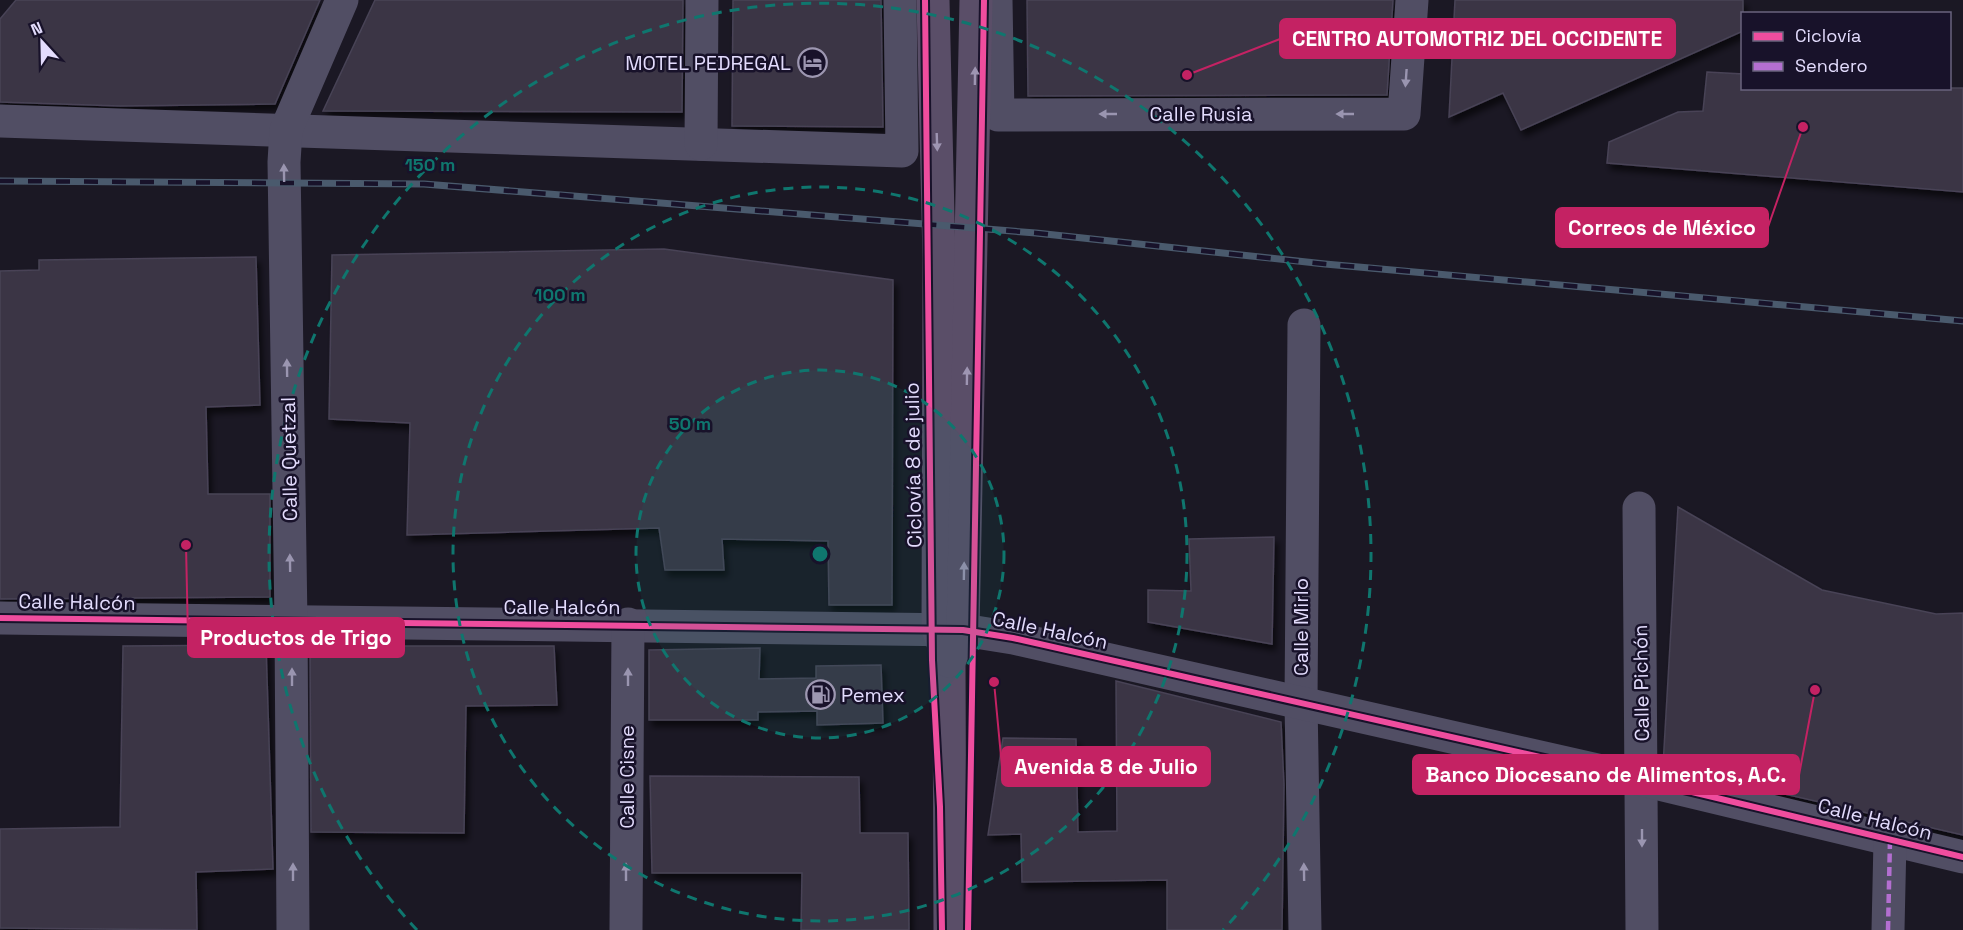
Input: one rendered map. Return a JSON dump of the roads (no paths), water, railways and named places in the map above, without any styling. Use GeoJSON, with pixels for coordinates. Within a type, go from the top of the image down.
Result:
{"type":"FeatureCollection","features":[{"type":"Feature","properties":{"kind":"main road"},"geometry":{"type":"LineString","coordinates":[[933,0],[950,629]]}},
{"type":"Feature","properties":{"kind":"main road"},"geometry":{"type":"LineString","coordinates":[[950,930],[949,661],[976,0]]}},
{"type":"Feature","properties":{"kind":"street","name":"Calle Quetzal"},"geometry":{"type":"LineString","coordinates":[[293,930],[285,130],[342,0]]}},
{"type":"Feature","properties":{"kind":"street"},"geometry":{"type":"LineString","coordinates":[[701,144],[702,0]]}},
{"type":"Feature","properties":{"kind":"street"},"geometry":{"type":"LineString","coordinates":[[0,121],[902,151],[900,0]]}},
{"type":"Feature","properties":{"kind":"street","name":"Calle Rusia"},"geometry":{"type":"LineString","coordinates":[[996,0],[998,115],[1010,115],[1404,114],[1412,0]]}},
{"type":"Feature","properties":{"kind":"street","name":"Calle Mirlo"},"geometry":{"type":"LineString","coordinates":[[1304,325],[1301,702],[1305,930]]}},
{"type":"Feature","properties":{"kind":"street","name":"Calle Pichón"},"geometry":{"type":"LineString","coordinates":[[1639,508],[1642,930]]}},
{"type":"Feature","properties":{"kind":"street","name":"Calle Halcón"},"geometry":{"type":"LineString","coordinates":[[0,618],[950,629],[1013,638],[1301,702],[1963,857]]}},
{"type":"Feature","properties":{"kind":"street","name":"Calle Cisne"},"geometry":{"type":"LineString","coordinates":[[626,930],[628,624]]}},
{"type":"Feature","properties":{"kind":"street"},"geometry":{"type":"LineString","coordinates":[[1888,930],[1890,840]]}},
{"type":"Feature","properties":{"kind":"railway"},"geometry":{"type":"LineString","coordinates":[[0,181],[424,184],[1036,233],[1325,264],[1963,321]]}},
{"type":"Feature","properties":{"kind":"place","name":"MOTEL PEDREGAL"},"geometry":{"type":"Point","coordinates":[812,63]}},
{"type":"Feature","properties":{"kind":"place","name":"CENTRO AUTOMOTRIZ DEL OCCIDENTE"},"geometry":{"type":"Point","coordinates":[1187,75]}},
{"type":"Feature","properties":{"kind":"place","name":"Correos de México"},"geometry":{"type":"Point","coordinates":[1803,127]}},
{"type":"Feature","properties":{"kind":"place","name":"Productos de Trigo"},"geometry":{"type":"Point","coordinates":[186,545]}},
{"type":"Feature","properties":{"kind":"place","name":"Avenida 8 de Julio"},"geometry":{"type":"Point","coordinates":[994,682]}},
{"type":"Feature","properties":{"kind":"place","name":"Banco Diocesano de Alimentos, A.C."},"geometry":{"type":"Point","coordinates":[1815,690]}},
{"type":"Feature","properties":{"kind":"place","name":"Pemex"},"geometry":{"type":"Point","coordinates":[820,695]}}]}
